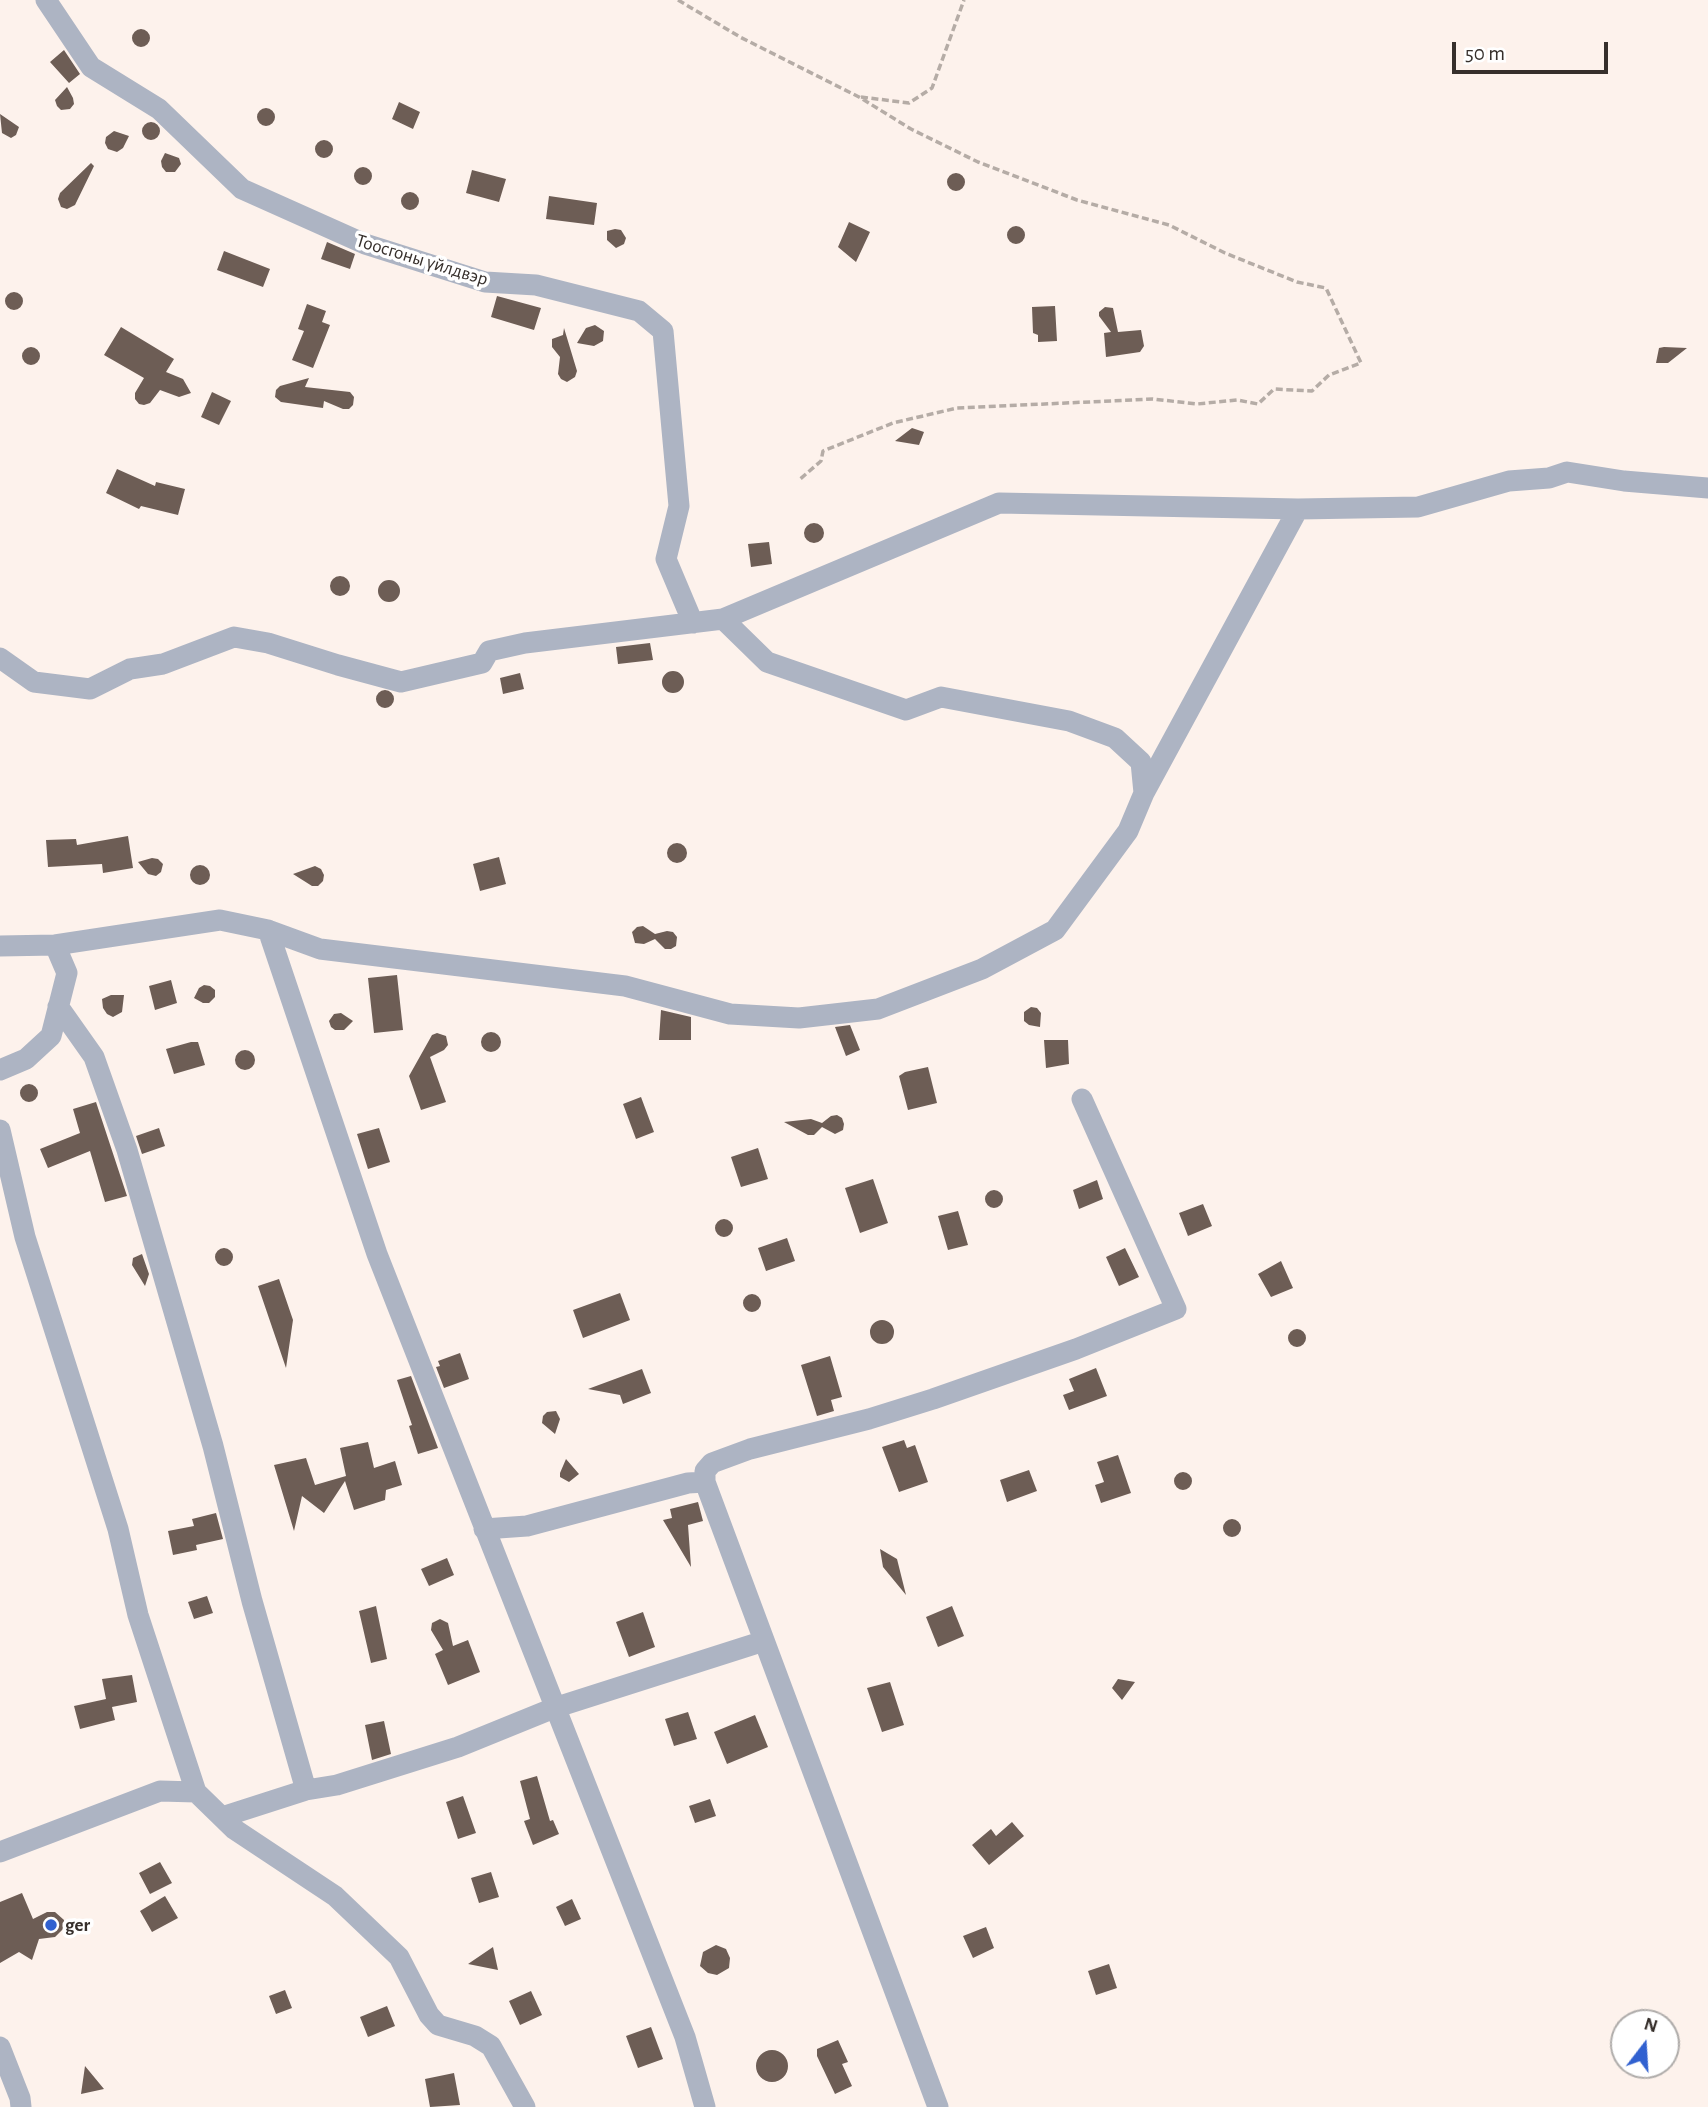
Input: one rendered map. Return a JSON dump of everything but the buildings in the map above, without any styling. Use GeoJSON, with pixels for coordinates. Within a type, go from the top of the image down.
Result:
{"type":"FeatureCollection","features":[{"type":"Feature","properties":{"kind":"street","name":"Тоосгоны үйлдвэр"},"geometry":{"type":"LineString","coordinates":[[46,0],[91,67],[159,109],[242,189],[365,244],[485,282],[536,285],[639,310],[663,331],[679,506],[666,559],[692,623]]}},
{"type":"Feature","properties":{"kind":"street"},"geometry":{"type":"LineString","coordinates":[[0,658],[34,682],[90,689],[130,669],[163,664],[234,637],[268,643],[338,666],[401,682],[482,663],[489,651],[524,643],[723,619],[999,503],[1298,509],[1418,507],[1509,481],[1549,478],[1567,472],[1624,481],[1708,488]]}},
{"type":"Feature","properties":{"kind":"street"},"geometry":{"type":"LineString","coordinates":[[0,946],[55,945],[220,920],[268,930],[320,949],[625,986],[730,1014],[799,1018],[878,1009],[982,969],[1055,930],[1128,831],[1144,793],[1298,509]]}},
{"type":"Feature","properties":{"kind":"street"},"geometry":{"type":"LineString","coordinates":[[723,619],[767,662],[906,710],[941,697],[1069,721],[1115,738],[1141,762],[1144,793]]}},
{"type":"Feature","properties":{"kind":"street"},"geometry":{"type":"LineString","coordinates":[[268,930],[377,1254],[685,2037],[705,2107]]}},
{"type":"Feature","properties":{"kind":"street"},"geometry":{"type":"LineString","coordinates":[[0,1070],[26,1059],[51,1036],[67,973],[55,945]]}},
{"type":"Feature","properties":{"kind":"street"},"geometry":{"type":"LineString","coordinates":[[58,1006],[94,1057],[127,1150],[213,1446],[252,1601],[306,1790]]}},
{"type":"Feature","properties":{"kind":"street"},"geometry":{"type":"LineString","coordinates":[[938,2107],[705,1482],[705,1471],[712,1463],[750,1449],[869,1419],[933,1399],[1076,1349],[1175,1309],[1082,1098]]}},
{"type":"Feature","properties":{"kind":"street"},"geometry":{"type":"LineString","coordinates":[[0,1130],[25,1237],[118,1529],[138,1615],[196,1792],[234,1829],[335,1896],[399,1957],[429,2015],[438,2025],[475,2036],[491,2046],[525,2107]]}},
{"type":"Feature","properties":{"kind":"street"},"geometry":{"type":"LineString","coordinates":[[484,1528],[527,1525],[688,1483],[705,1482]]}},
{"type":"Feature","properties":{"kind":"street"},"geometry":{"type":"LineString","coordinates":[[222,1817],[458,1747],[554,1708],[764,1641]]}},
{"type":"Feature","properties":{"kind":"street"},"geometry":{"type":"LineString","coordinates":[[0,1852],[160,1791],[196,1792]]}},
{"type":"Feature","properties":{"kind":"street"},"geometry":{"type":"LineString","coordinates":[[0,2047],[21,2107]]}},
{"type":"Feature","properties":{"kind":"path"},"geometry":{"type":"LineString","coordinates":[[678,0],[740,37],[859,97],[911,129],[978,162],[1077,200],[1169,225],[1226,253],[1297,282],[1326,288],[1362,363],[1329,375],[1312,391],[1274,389],[1258,404],[1237,400],[1197,404],[1153,399],[957,408],[893,423],[823,452],[821,461],[799,480]]}},
{"type":"Feature","properties":{"kind":"path"},"geometry":{"type":"LineString","coordinates":[[859,97],[909,103],[932,88],[964,0]]}},
{"type":"Feature","properties":{"kind":"place","name":"ger"},"geometry":{"type":"Point","coordinates":[51,1925]}}]}
